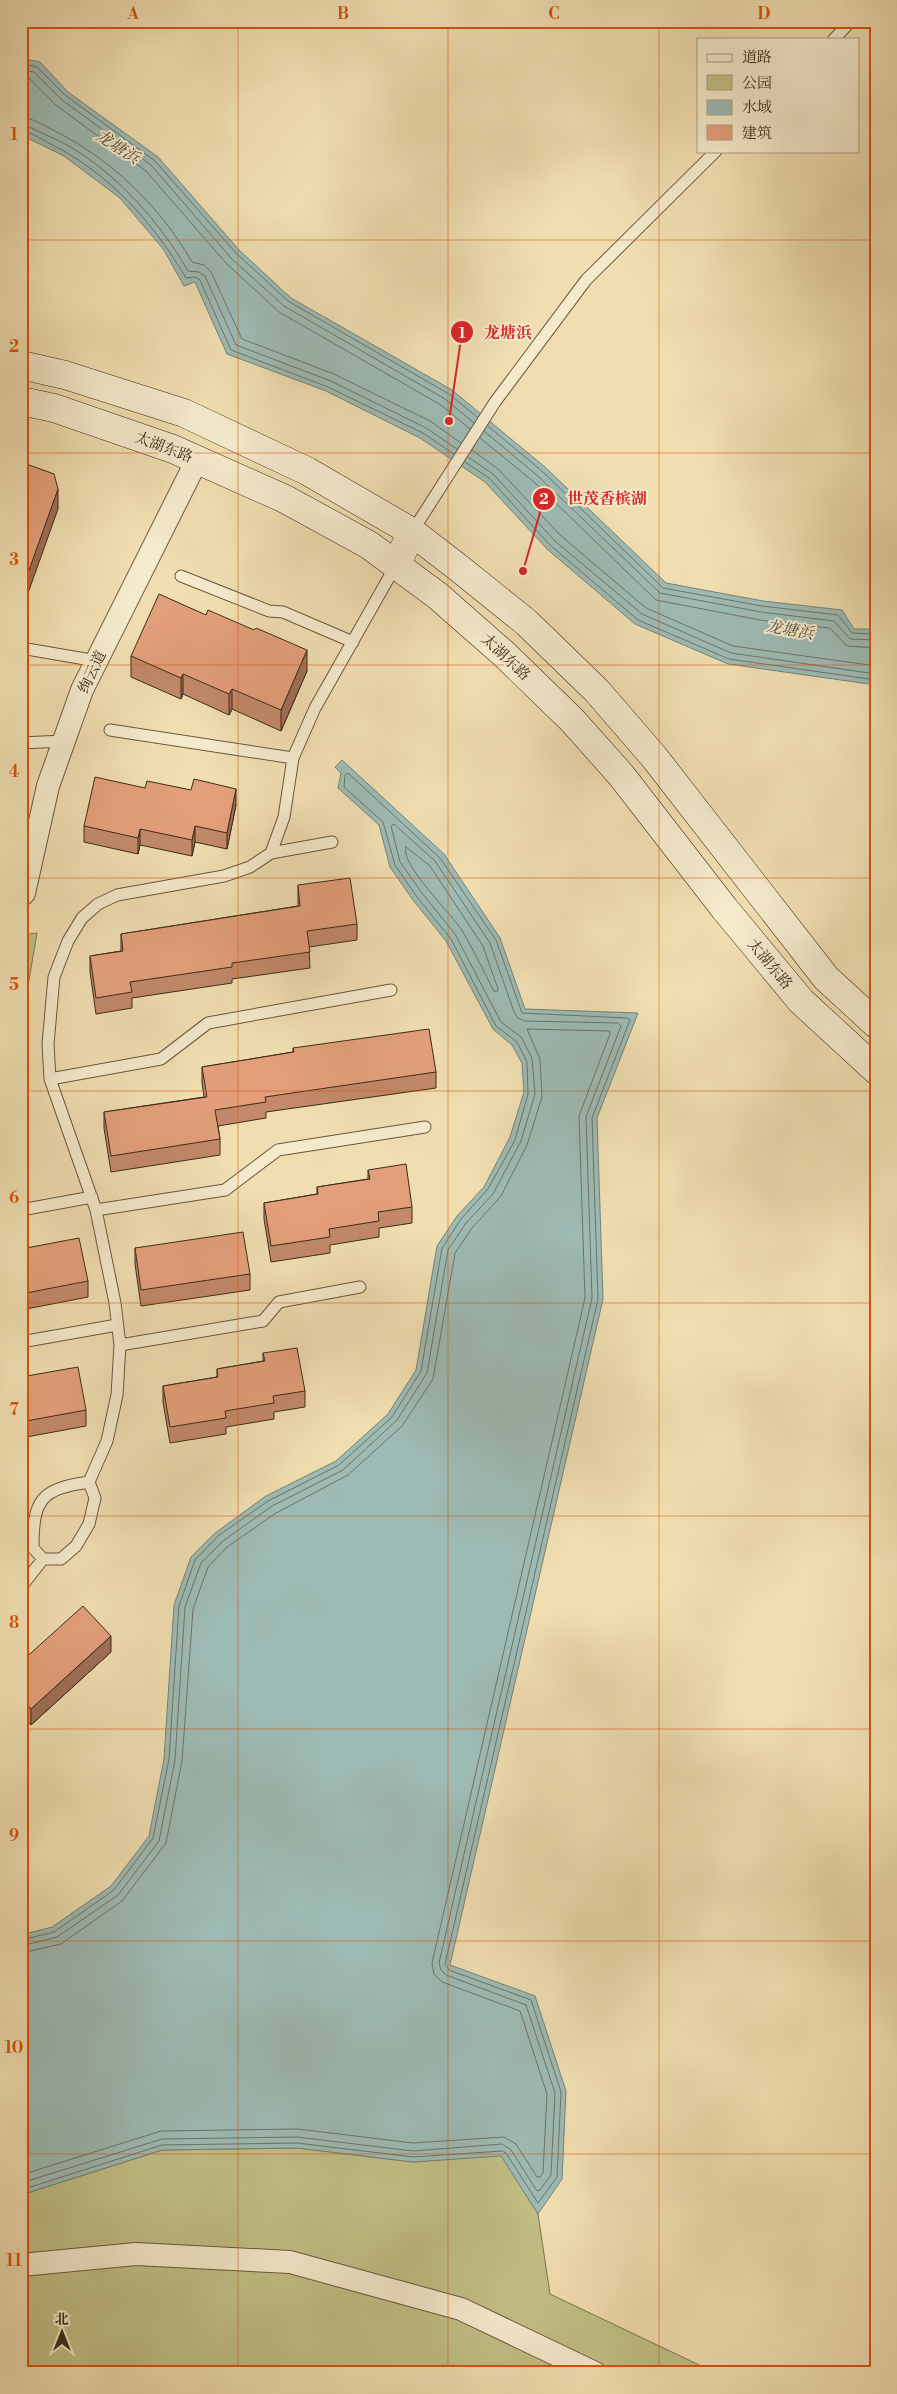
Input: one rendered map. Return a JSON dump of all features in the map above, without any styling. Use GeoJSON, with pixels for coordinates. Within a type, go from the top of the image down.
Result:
{"type":"FeatureCollection","features":[{"type":"Feature","properties":{"kind":"main road"},"geometry":{"type":"LineString","coordinates":[[21,365],[65,375],[184,413],[307,471],[412,532],[527,623],[597,691],[654,757],[826,978],[876,1024]]}},
{"type":"Feature","properties":{"kind":"main road","name":"太湖东路"},"geometry":{"type":"LineString","coordinates":[[21,400],[54,408],[174,449],[285,500],[369,546],[438,596],[504,654],[572,720],[620,775],[724,908],[801,1001],[876,1070]]}},
{"type":"Feature","properties":{"kind":"main road"},"geometry":{"type":"LineString","coordinates":[[396,565],[412,532]]}},
{"type":"Feature","properties":{"kind":"street","name":"绚云道"},"geometry":{"type":"LineString","coordinates":[[21,896],[24,893],[48,786],[82,690],[197,460]]}},
{"type":"Feature","properties":{"kind":"street"},"geometry":{"type":"LineString","coordinates":[[21,2265],[136,2254],[290,2262],[461,2308],[596,2373]]}},
{"type":"Feature","properties":{"kind":"lane"},"geometry":{"type":"LineString","coordinates":[[835,38],[851,21]]}},
{"type":"Feature","properties":{"kind":"lane"},"geometry":{"type":"LineString","coordinates":[[412,532],[495,402],[586,280],[715,152]]}},
{"type":"Feature","properties":{"kind":"lane"},"geometry":{"type":"LineString","coordinates":[[271,853],[284,817],[293,758],[315,708],[396,565]]}},
{"type":"Feature","properties":{"kind":"lane"},"geometry":{"type":"LineString","coordinates":[[181,576],[269,611],[283,612],[353,642]]}},
{"type":"Feature","properties":{"kind":"lane"},"geometry":{"type":"LineString","coordinates":[[21,648],[97,661]]}},
{"type":"Feature","properties":{"kind":"lane"},"geometry":{"type":"LineString","coordinates":[[110,730],[293,758]]}},
{"type":"Feature","properties":{"kind":"lane"},"geometry":{"type":"LineString","coordinates":[[21,743],[64,741]]}},
{"type":"Feature","properties":{"kind":"lane"},"geometry":{"type":"LineString","coordinates":[[89,1482],[63,1486],[49,1493],[37,1506],[33,1522],[33,1548],[44,1559],[61,1559],[76,1546],[89,1524],[95,1498],[89,1482],[107,1442],[117,1395],[120,1345],[115,1303],[96,1210],[50,1079],[48,1044],[54,977],[68,941],[82,918],[98,904],[117,895],[224,876],[250,867],[271,853],[332,842]]}},
{"type":"Feature","properties":{"kind":"lane"},"geometry":{"type":"LineString","coordinates":[[50,1079],[161,1059],[208,1022],[391,990]]}},
{"type":"Feature","properties":{"kind":"lane"},"geometry":{"type":"LineString","coordinates":[[96,1210],[225,1190],[278,1150],[425,1127]]}},
{"type":"Feature","properties":{"kind":"lane"},"geometry":{"type":"LineString","coordinates":[[21,1210],[92,1197]]}},
{"type":"Feature","properties":{"kind":"lane"},"geometry":{"type":"LineString","coordinates":[[120,1345],[263,1321],[279,1302],[360,1287]]}},
{"type":"Feature","properties":{"kind":"lane"},"geometry":{"type":"LineString","coordinates":[[21,1342],[117,1325]]}},
{"type":"Feature","properties":{"kind":"lane"},"geometry":{"type":"LineString","coordinates":[[21,1587],[44,1559]]}},
{"type":"Feature","properties":{"kind":"green space"},"geometry":{"type":"Polygon","coordinates":[[[37,933],[21,1027],[21,935],[37,933]]]}},
{"type":"Feature","properties":{"kind":"green space"},"geometry":{"type":"Polygon","coordinates":[[[297,2148],[413,2162],[501,2155],[538,2214],[550,2294],[716,2373],[21,2373],[21,2195],[162,2150],[297,2148]]]}},
{"type":"Feature","properties":{"kind":"water"},"geometry":{"type":"Polygon","coordinates":[[[21,58],[40,62],[68,92],[158,157],[239,250],[291,298],[452,390],[546,468],[666,583],[763,601],[842,610],[854,629],[876,629],[876,685],[728,664],[635,624],[547,549],[485,482],[420,438],[326,391],[227,354],[195,282],[184,286],[164,250],[120,198],[64,156],[21,135],[21,58]]]}},
{"type":"Feature","properties":{"kind":"water"},"geometry":{"type":"Polygon","coordinates":[[[342,760],[444,854],[500,938],[525,1009],[638,1013],[597,1118],[603,1299],[450,1965],[535,1996],[566,2091],[562,2179],[538,2214],[501,2156],[413,2162],[297,2148],[162,2150],[21,2195],[21,1935],[52,1927],[111,1886],[149,1836],[164,1759],[174,1605],[191,1557],[215,1533],[266,1496],[336,1461],[388,1414],[416,1370],[437,1246],[457,1216],[484,1187],[510,1137],[524,1092],[522,1063],[512,1045],[493,1029],[446,941],[413,900],[390,867],[379,825],[338,788],[341,773],[335,767],[342,760]]]}},
{"type":"Feature","properties":{"kind":"building"},"geometry":{"type":"Polygon","coordinates":[[[21,462],[54,474],[58,489],[23,587],[21,588],[21,462]]]}},
{"type":"Feature","properties":{"kind":"building"},"geometry":{"type":"Polygon","coordinates":[[[159,594],[206,615],[208,610],[307,650],[281,710],[232,689],[229,694],[183,674],[181,678],[131,656],[159,594]]]}},
{"type":"Feature","properties":{"kind":"building"},"geometry":{"type":"Polygon","coordinates":[[[95,777],[145,788],[147,781],[191,790],[194,779],[236,789],[227,833],[195,826],[192,840],[140,829],[138,838],[84,826],[95,777]]]}},
{"type":"Feature","properties":{"kind":"building"},"geometry":{"type":"Polygon","coordinates":[[[350,878],[357,924],[307,931],[310,952],[232,963],[232,967],[130,982],[132,992],[96,998],[90,956],[123,951],[121,934],[300,906],[298,885],[350,878]]]}},
{"type":"Feature","properties":{"kind":"building"},"geometry":{"type":"Polygon","coordinates":[[[429,1029],[436,1072],[265,1097],[266,1102],[215,1110],[220,1139],[111,1156],[104,1112],[207,1097],[202,1067],[294,1052],[293,1048],[429,1029]]]}},
{"type":"Feature","properties":{"kind":"building"},"geometry":{"type":"Polygon","coordinates":[[[406,1164],[412,1207],[378,1212],[379,1221],[329,1229],[330,1237],[271,1246],[264,1203],[318,1194],[317,1187],[370,1179],[368,1170],[406,1164]]]}},
{"type":"Feature","properties":{"kind":"building"},"geometry":{"type":"Polygon","coordinates":[[[243,1232],[250,1274],[141,1290],[135,1248],[243,1232]]]}},
{"type":"Feature","properties":{"kind":"building"},"geometry":{"type":"Polygon","coordinates":[[[79,1238],[88,1281],[21,1294],[21,1249],[79,1238]]]}},
{"type":"Feature","properties":{"kind":"building"},"geometry":{"type":"Polygon","coordinates":[[[297,1348],[305,1391],[273,1396],[274,1403],[225,1411],[226,1418],[170,1427],[163,1386],[218,1377],[217,1369],[265,1361],[263,1353],[297,1348]]]}},
{"type":"Feature","properties":{"kind":"building"},"geometry":{"type":"Polygon","coordinates":[[[78,1367],[86,1410],[21,1422],[21,1377],[78,1367]]]}},
{"type":"Feature","properties":{"kind":"building"},"geometry":{"type":"Polygon","coordinates":[[[83,1606],[111,1636],[31,1709],[21,1698],[21,1662],[83,1606]]]}},
{"type":"Feature","properties":{"kind":"place","name":"龙塘浜"},"geometry":{"type":"Point","coordinates":[449,421]}},
{"type":"Feature","properties":{"kind":"place","name":"世茂香槟湖"},"geometry":{"type":"Point","coordinates":[523,571]}}]}
